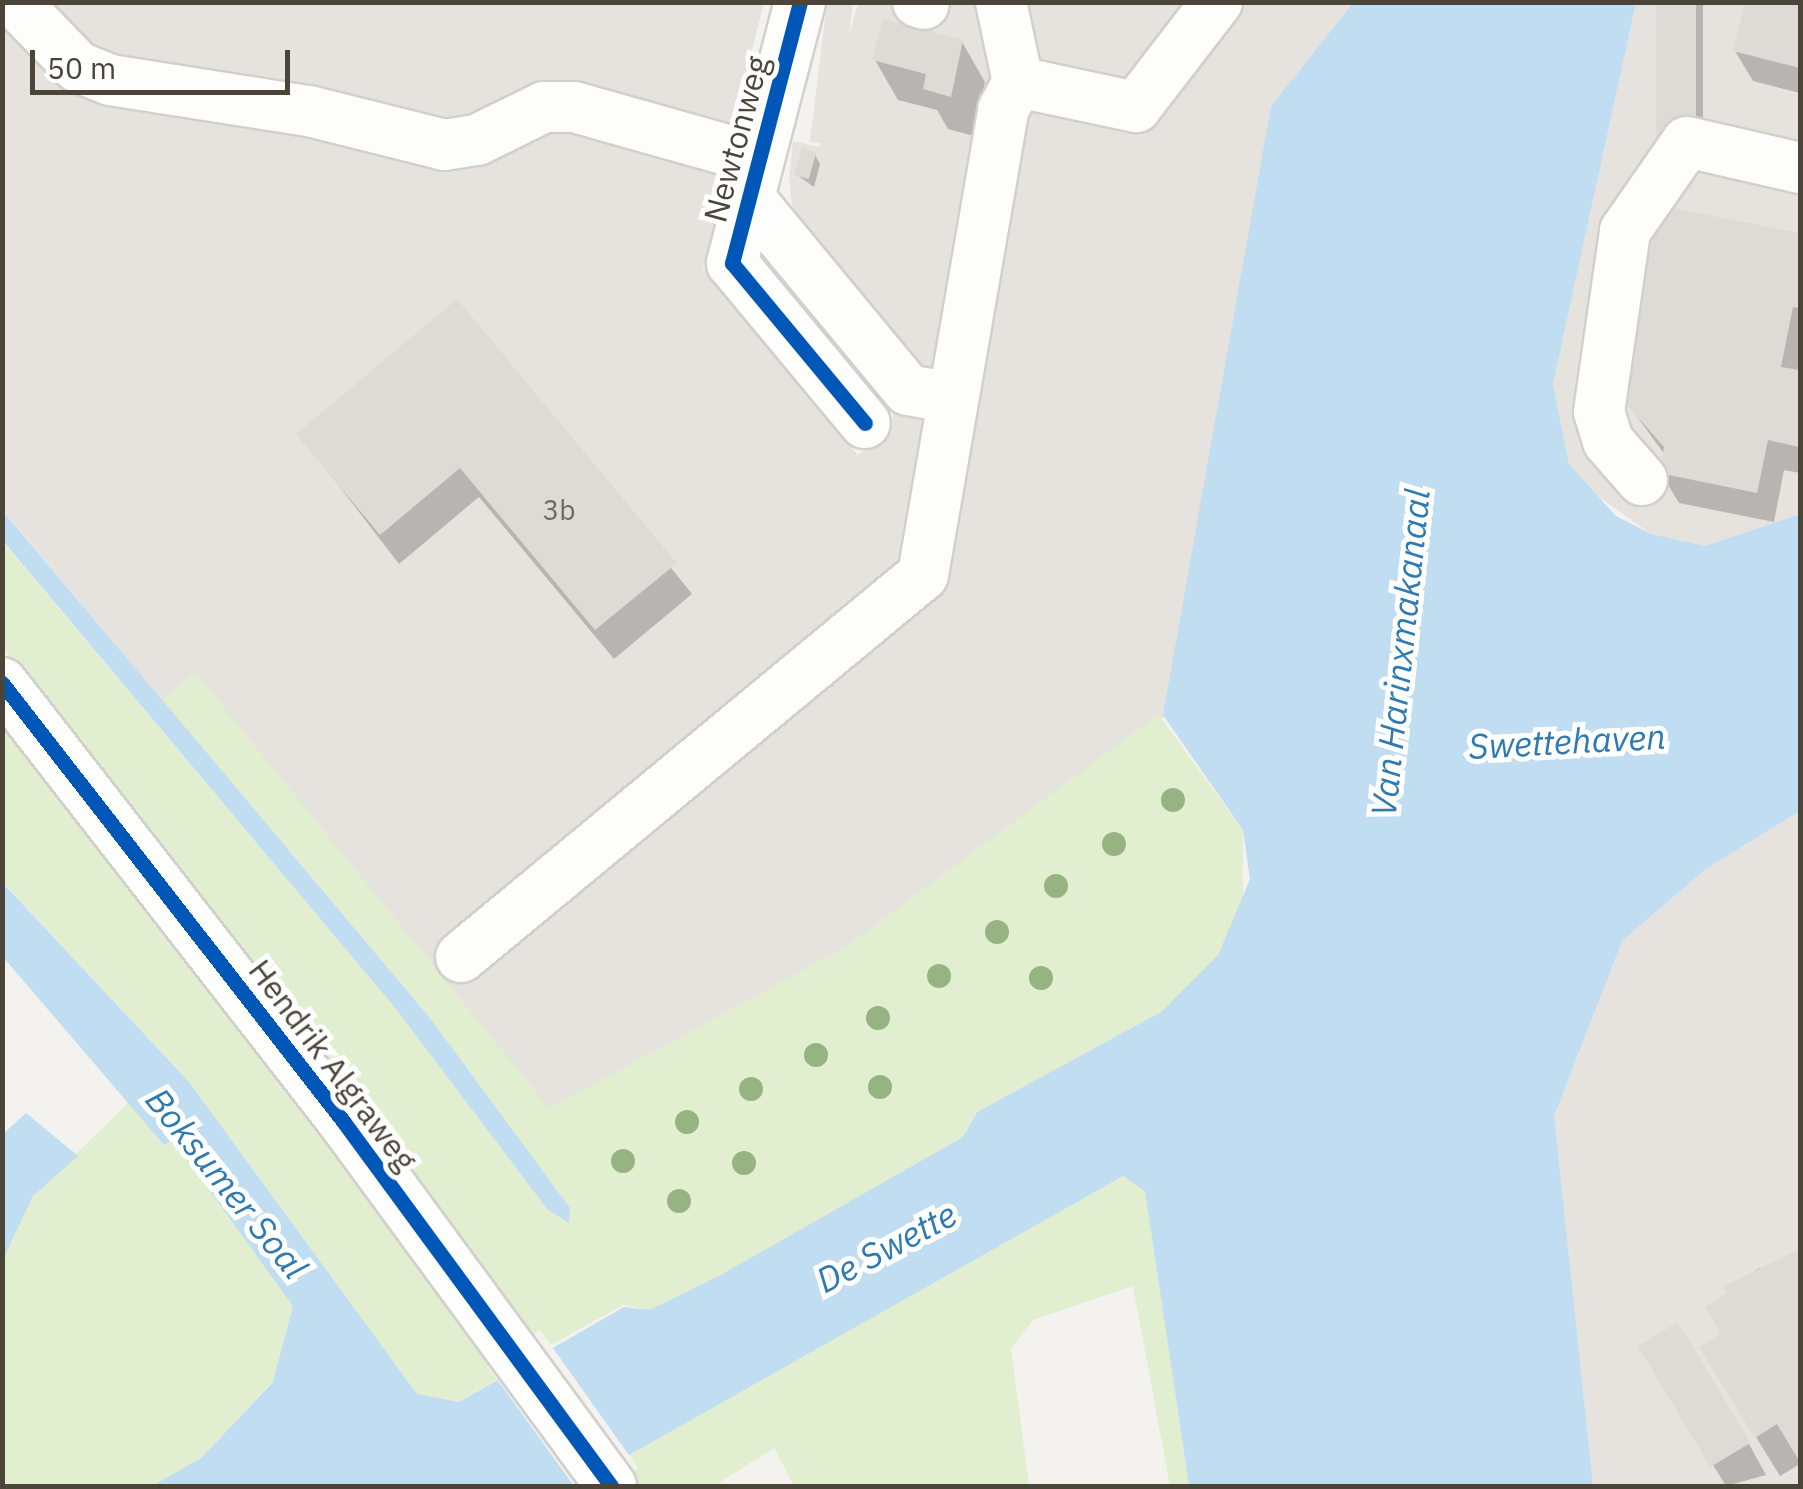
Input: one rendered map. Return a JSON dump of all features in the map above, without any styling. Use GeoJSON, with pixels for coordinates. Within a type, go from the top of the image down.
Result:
{"type":"FeatureCollection","features":[{"type":"Feature","properties":{"kind":"street"},"geometry":{"type":"LineString","coordinates":[[15,2],[78,67],[110,80],[309,111],[444,145],[477,140],[544,107],[574,108],[754,179],[908,390],[953,398]]}},
{"type":"Feature","properties":{"kind":"street","name":"Newtonweg"},"geometry":{"type":"LineString","coordinates":[[800,2],[732,263],[865,423]]}},
{"type":"Feature","properties":{"kind":"street"},"geometry":{"type":"LineString","coordinates":[[461,957],[923,575],[1003,110],[1018,82],[1001,2]]}},
{"type":"Feature","properties":{"kind":"street"},"geometry":{"type":"LineString","coordinates":[[1018,82],[1136,107],[1200,9]]}},
{"type":"Feature","properties":{"kind":"street"},"geometry":{"type":"LineString","coordinates":[[1642,480],[1608,441],[1599,412],[1624,231],[1687,142],[1800,168]]}},
{"type":"Feature","properties":{"kind":"street","name":"Hendrik Algraweg"},"geometry":{"type":"LineString","coordinates":[[2,682],[512,1349],[611,1486]]}},
{"type":"Feature","properties":{"kind":"shaded area"},"geometry":{"type":"Polygon","coordinates":[[[827,2],[853,5],[836,145],[810,142],[827,2]]]}},
{"type":"Feature","properties":{"kind":"shaded area"},"geometry":{"type":"Polygon","coordinates":[[[2,3],[764,3],[746,74],[764,80],[731,205],[720,203],[703,268],[858,455],[892,427],[895,396],[793,213],[789,179],[793,141],[819,147],[858,3],[1353,3],[1271,106],[1166,716],[846,947],[544,1112],[277,838],[3,510],[2,3]]]}},
{"type":"Feature","properties":{"kind":"shaded area"},"geometry":{"type":"Polygon","coordinates":[[[1636,3],[1800,3],[1800,514],[1705,546],[1651,534],[1588,489],[1569,464],[1553,384],[1636,3]]]}},
{"type":"Feature","properties":{"kind":"shaded area"},"geometry":{"type":"Polygon","coordinates":[[[1800,811],[1800,1486],[1593,1486],[1553,1116],[1575,1044],[1622,941],[1706,869],[1800,811]]]}},
{"type":"Feature","properties":{"kind":"green space"},"geometry":{"type":"Polygon","coordinates":[[[2,541],[396,1009],[547,1209],[569,1223],[570,1208],[430,1018],[163,700],[195,672],[549,1108],[846,947],[1158,714],[1243,830],[1243,908],[1219,955],[1161,1012],[977,1112],[963,1137],[719,1277],[649,1310],[623,1305],[551,1345],[540,1330],[529,1337],[3,648],[2,541]]]}},
{"type":"Feature","properties":{"kind":"green space"},"geometry":{"type":"Polygon","coordinates":[[[3,712],[499,1359],[488,1367],[497,1379],[459,1402],[417,1394],[189,1082],[3,882],[3,712]]]}},
{"type":"Feature","properties":{"kind":"green space"},"geometry":{"type":"Polygon","coordinates":[[[130,1101],[164,1145],[172,1139],[294,1305],[289,1343],[273,1381],[201,1458],[152,1486],[3,1486],[2,1259],[33,1196],[130,1101]]]}},
{"type":"Feature","properties":{"kind":"green space"},"geometry":{"type":"Polygon","coordinates":[[[1123,1176],[1145,1190],[1189,1486],[1170,1486],[1133,1286],[1033,1320],[1011,1349],[1029,1486],[794,1486],[774,1448],[714,1486],[636,1486],[629,1475],[638,1468],[629,1453],[1123,1176]]]}},
{"type":"Feature","properties":{"kind":"water"},"geometry":{"type":"Polygon","coordinates":[[[1353,3],[1636,3],[1553,384],[1569,464],[1616,516],[1651,534],[1705,546],[1800,514],[1800,811],[1706,869],[1622,941],[1554,1116],[1593,1486],[1189,1486],[1145,1191],[1123,1176],[574,1486],[152,1486],[201,1458],[273,1382],[293,1306],[173,1140],[164,1145],[3,957],[2,882],[189,1082],[417,1394],[459,1402],[624,1307],[649,1310],[719,1276],[963,1137],[977,1112],[1161,1012],[1218,955],[1250,879],[1243,830],[1163,715],[1271,106],[1353,3]]]}},
{"type":"Feature","properties":{"kind":"water"},"geometry":{"type":"Polygon","coordinates":[[[2,510],[430,1018],[570,1208],[569,1223],[547,1209],[396,1009],[3,541],[2,510]]]}},
{"type":"Feature","properties":{"kind":"water"},"geometry":{"type":"Polygon","coordinates":[[[26,1113],[78,1156],[33,1196],[3,1259],[3,1134],[26,1113]]]}},
{"type":"Feature","properties":{"kind":"pier"},"geometry":{"type":"Polygon","coordinates":[[[550,1344],[631,1458],[584,1486],[574,1486],[494,1375],[550,1344]]]}},
{"type":"Feature","properties":{"kind":"building"},"geometry":{"type":"Polygon","coordinates":[[[1656,2],[1696,2],[1696,167],[1656,167],[1656,2]]]}},
{"type":"Feature","properties":{"kind":"building"},"geometry":{"type":"Polygon","coordinates":[[[1745,2],[1800,2],[1800,68],[1733,51],[1745,2]]]}},
{"type":"Feature","properties":{"kind":"building"},"geometry":{"type":"Polygon","coordinates":[[[883,19],[963,40],[951,97],[923,89],[926,74],[872,60],[883,19]]]}},
{"type":"Feature","properties":{"kind":"building"},"geometry":{"type":"Polygon","coordinates":[[[802,148],[816,152],[809,179],[794,175],[802,148]]]}},
{"type":"Feature","properties":{"kind":"building"},"geometry":{"type":"Polygon","coordinates":[[[1657,205],[1800,233],[1800,308],[1793,307],[1781,367],[1800,370],[1800,447],[1768,440],[1757,493],[1659,473],[1664,447],[1620,397],[1657,205]]]}},
{"type":"Feature","properties":{"kind":"building"},"geometry":{"type":"Polygon","coordinates":[[[457,299],[677,563],[595,630],[460,468],[380,535],[296,434],[457,299]]]}},
{"type":"Feature","properties":{"kind":"building"},"geometry":{"type":"Polygon","coordinates":[[[1800,1249],[1800,1462],[1777,1424],[1755,1438],[1699,1347],[1721,1334],[1705,1307],[1727,1293],[1723,1287],[1800,1249]]]}},
{"type":"Feature","properties":{"kind":"building"},"geometry":{"type":"Polygon","coordinates":[[[1678,1322],[1751,1443],[1710,1467],[1638,1346],[1678,1322]]]}},
{"type":"Feature","properties":{"kind":"cycle path"},"geometry":{"type":"LineString","coordinates":[[800,2],[732,263],[865,423]]}},
{"type":"Feature","properties":{"kind":"cycle path"},"geometry":{"type":"LineString","coordinates":[[2,683],[343,1121],[611,1486]]}},
{"type":"Feature","properties":{"kind":"water label","name":"Van Harinxmakanaal"},"geometry":{"type":"Point","coordinates":[1400,653]}},
{"type":"Feature","properties":{"kind":"water label","name":"Swettehaven"},"geometry":{"type":"Point","coordinates":[1567,741]}},
{"type":"Feature","properties":{"kind":"water label","name":"Boksumer Soal"},"geometry":{"type":"Point","coordinates":[227,1183]}},
{"type":"Feature","properties":{"kind":"water label","name":"De Swette"},"geometry":{"type":"Point","coordinates":[886,1247]}}]}
